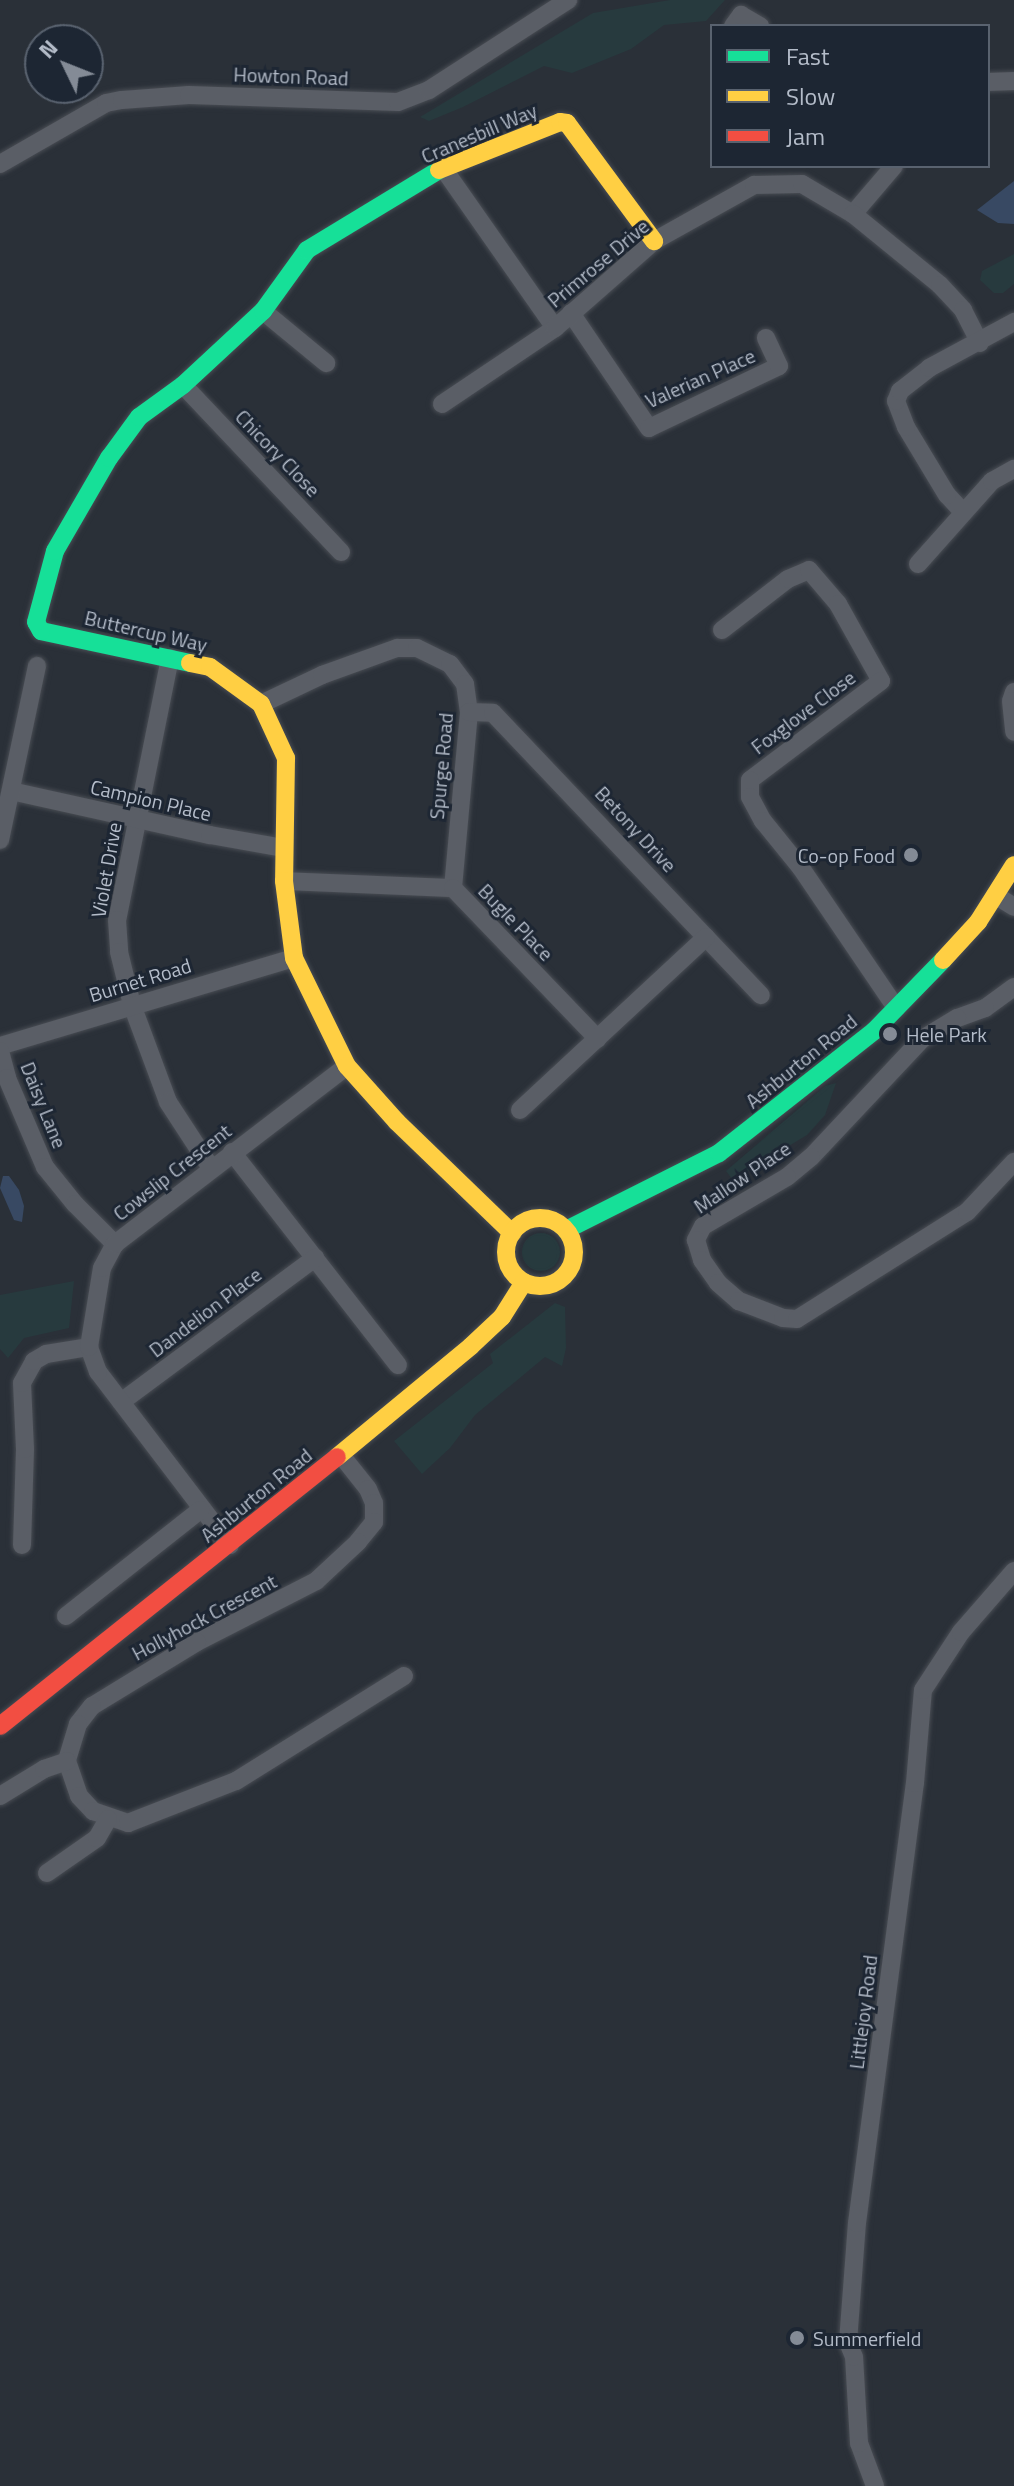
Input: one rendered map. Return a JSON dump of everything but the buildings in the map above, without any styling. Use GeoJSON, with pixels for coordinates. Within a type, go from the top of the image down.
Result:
{"type":"FeatureCollection","features":[{"type":"Feature","properties":{"kind":"street","name":"Howton Road"},"geometry":{"type":"LineString","coordinates":[[0,164],[106,103],[122,100],[189,95],[398,102],[429,90],[568,0]]}},
{"type":"Feature","properties":{"kind":"street"},"geometry":{"type":"LineString","coordinates":[[734,24],[741,15],[757,24]]}},
{"type":"Feature","properties":{"kind":"street"},"geometry":{"type":"LineString","coordinates":[[990,82],[1014,81]]}},
{"type":"Feature","properties":{"kind":"street","name":"Cranesbill Way"},"geometry":{"type":"LineString","coordinates":[[263,311],[307,250],[443,168],[560,122],[567,123],[654,241]]}},
{"type":"Feature","properties":{"kind":"street","name":"Primrose Drive"},"geometry":{"type":"LineString","coordinates":[[443,168],[555,328],[654,241],[754,185],[802,184],[853,214],[940,285],[963,310],[980,343]]}},
{"type":"Feature","properties":{"kind":"street"},"geometry":{"type":"LineString","coordinates":[[853,214],[892,168]]}},
{"type":"Feature","properties":{"kind":"street"},"geometry":{"type":"LineString","coordinates":[[263,311],[326,363]]}},
{"type":"Feature","properties":{"kind":"street","name":"Buttercup Way"},"geometry":{"type":"LineString","coordinates":[[263,311],[183,385],[139,417],[109,458],[55,551],[36,622],[41,631],[210,667],[261,704],[286,758],[284,881],[294,958],[347,1066],[397,1122],[512,1233]]}},
{"type":"Feature","properties":{"kind":"street","name":"Valerian Place"},"geometry":{"type":"LineString","coordinates":[[571,313],[649,428],[779,366],[766,338]]}},
{"type":"Feature","properties":{"kind":"street"},"geometry":{"type":"LineString","coordinates":[[963,512],[947,495],[906,427],[896,401],[900,391],[929,368],[1014,322]]}},
{"type":"Feature","properties":{"kind":"street"},"geometry":{"type":"LineString","coordinates":[[442,404],[555,328]]}},
{"type":"Feature","properties":{"kind":"street","name":"Chicory Close"},"geometry":{"type":"LineString","coordinates":[[183,385],[341,552]]}},
{"type":"Feature","properties":{"kind":"street"},"geometry":{"type":"LineString","coordinates":[[918,564],[992,481],[1014,469]]}},
{"type":"Feature","properties":{"kind":"street","name":"Foxglove Close"},"geometry":{"type":"LineString","coordinates":[[722,630],[788,579],[809,570],[838,604],[881,681],[756,774],[750,780],[750,797],[763,821],[801,868],[896,1008]]}},
{"type":"Feature","properties":{"kind":"street","name":"Spurge Road"},"geometry":{"type":"LineString","coordinates":[[261,704],[397,648],[417,648],[450,664],[465,684],[469,712],[453,888]]}},
{"type":"Feature","properties":{"kind":"street","name":"Violet Drive"},"geometry":{"type":"LineString","coordinates":[[170,658],[117,920],[119,952],[132,1005],[168,1102],[211,1168]]}},
{"type":"Feature","properties":{"kind":"street"},"geometry":{"type":"LineString","coordinates":[[0,840],[37,666]]}},
{"type":"Feature","properties":{"kind":"street"},"geometry":{"type":"LineString","coordinates":[[1014,692],[1011,701],[1014,732]]}},
{"type":"Feature","properties":{"kind":"street","name":"Betony Drive"},"geometry":{"type":"LineString","coordinates":[[469,712],[493,713],[761,995]]}},
{"type":"Feature","properties":{"kind":"street","name":"Campion Place"},"geometry":{"type":"LineString","coordinates":[[11,791],[137,820],[283,848]]}},
{"type":"Feature","properties":{"kind":"street","name":"Ashburton Road"},"geometry":{"type":"LineString","coordinates":[[566,1230],[592,1214],[665,1183],[719,1153],[874,1031],[978,922],[1014,865]]}},
{"type":"Feature","properties":{"kind":"street","name":"Bugle Place"},"geometry":{"type":"LineString","coordinates":[[284,881],[453,888],[598,1039]]}},
{"type":"Feature","properties":{"kind":"street"},"geometry":{"type":"LineString","coordinates":[[995,895],[1014,907]]}},
{"type":"Feature","properties":{"kind":"street"},"geometry":{"type":"LineString","coordinates":[[520,1110],[706,937]]}},
{"type":"Feature","properties":{"kind":"street","name":"Burnet Road"},"geometry":{"type":"LineString","coordinates":[[0,1049],[132,1005],[294,958]]}},
{"type":"Feature","properties":{"kind":"street","name":"Mallow Place"},"geometry":{"type":"LineString","coordinates":[[1014,987],[985,1008],[957,1018],[922,1039],[811,1157],[787,1177],[703,1226],[696,1240],[702,1260],[718,1283],[739,1301],[783,1318],[797,1319],[967,1212],[1014,1162]]}},
{"type":"Feature","properties":{"kind":"street","name":"Daisy Lane"},"geometry":{"type":"LineString","coordinates":[[0,1049],[24,1122],[45,1167],[75,1204],[115,1244]]}},
{"type":"Feature","properties":{"kind":"street","name":"Cowslip Crescent"},"geometry":{"type":"LineString","coordinates":[[89,1347],[102,1268],[115,1244],[347,1066]]}},
{"type":"Feature","properties":{"kind":"street"},"geometry":{"type":"LineString","coordinates":[[232,1152],[398,1365]]}},
{"type":"Feature","properties":{"kind":"street"},"geometry":{"type":"LineString","coordinates":[[541,1218],[552,1220],[566,1230],[574,1256],[565,1276],[545,1286],[524,1282],[509,1266],[507,1243],[512,1233],[520,1225],[541,1218]]}},
{"type":"Feature","properties":{"kind":"street","name":"Dandelion Place"},"geometry":{"type":"LineString","coordinates":[[121,1402],[315,1258]]}},
{"type":"Feature","properties":{"kind":"street","name":"Ashburton Road"},"geometry":{"type":"LineString","coordinates":[[0,1726],[230,1545],[471,1346],[502,1317],[524,1282]]}},
{"type":"Feature","properties":{"kind":"street"},"geometry":{"type":"LineString","coordinates":[[22,1545],[25,1449],[22,1383],[26,1371],[46,1354],[89,1347],[98,1372],[200,1510],[230,1545]]}},
{"type":"Feature","properties":{"kind":"street","name":"Hollyhock Crescent"},"geometry":{"type":"LineString","coordinates":[[67,1761],[78,1724],[92,1706],[197,1642],[316,1581],[358,1542],[374,1522],[374,1503],[368,1489],[341,1455]]}},
{"type":"Feature","properties":{"kind":"street"},"geometry":{"type":"LineString","coordinates":[[66,1616],[200,1510]]}},
{"type":"Feature","properties":{"kind":"street","name":"Littlejoy Road"},"geometry":{"type":"LineString","coordinates":[[875,2486],[859,2443],[854,2357],[848,2342],[857,2223],[915,1783],[923,1690],[961,1632],[1014,1571]]}},
{"type":"Feature","properties":{"kind":"street"},"geometry":{"type":"LineString","coordinates":[[0,1796],[44,1769],[67,1761],[79,1796],[93,1811],[108,1819],[128,1823],[236,1781],[404,1676]]}},
{"type":"Feature","properties":{"kind":"street"},"geometry":{"type":"LineString","coordinates":[[47,1873],[97,1838],[108,1819]]}},
{"type":"Feature","properties":{"kind":"green space"},"geometry":{"type":"Polygon","coordinates":[[[670,0],[725,0],[706,21],[664,25],[631,49],[572,73],[544,66],[429,121],[420,117],[593,13],[670,0]]]}},
{"type":"Feature","properties":{"kind":"green space"},"geometry":{"type":"Polygon","coordinates":[[[1014,254],[1014,284],[1003,293],[994,293],[980,280],[982,271],[1014,254]]]}},
{"type":"Feature","properties":{"kind":"green space"},"geometry":{"type":"Polygon","coordinates":[[[836,1083],[825,1115],[807,1135],[733,1180],[726,1171],[825,1086],[836,1083]]]}},
{"type":"Feature","properties":{"kind":"green space"},"geometry":{"type":"Polygon","coordinates":[[[541,1233],[554,1239],[560,1252],[554,1265],[541,1271],[528,1265],[522,1252],[528,1239],[541,1233]]]}},
{"type":"Feature","properties":{"kind":"green space"},"geometry":{"type":"Polygon","coordinates":[[[74,1281],[69,1328],[24,1338],[8,1358],[0,1349],[0,1295],[74,1281]]]}},
{"type":"Feature","properties":{"kind":"green space"},"geometry":{"type":"Polygon","coordinates":[[[555,1303],[565,1307],[566,1348],[562,1366],[545,1357],[475,1415],[450,1448],[422,1474],[394,1441],[493,1363],[490,1354],[555,1303]]]}},
{"type":"Feature","properties":{"kind":"water"},"geometry":{"type":"Polygon","coordinates":[[[1014,181],[1014,224],[998,223],[977,210],[1014,181]]]}},
{"type":"Feature","properties":{"kind":"water"},"geometry":{"type":"Polygon","coordinates":[[[3,1176],[9,1176],[19,1190],[24,1206],[22,1222],[14,1220],[0,1188],[3,1176]]]}},
{"type":"Feature","properties":{"kind":"traffic: fast"},"geometry":{"type":"LineString","coordinates":[[190,663],[41,631],[36,622],[55,551],[109,458],[139,417],[183,385],[263,311],[307,250],[439,170]]}},
{"type":"Feature","properties":{"kind":"traffic: fast"},"geometry":{"type":"LineString","coordinates":[[566,1230],[719,1153],[874,1031],[943,960]]}},
{"type":"Feature","properties":{"kind":"traffic: slow"},"geometry":{"type":"LineString","coordinates":[[439,170],[560,122],[567,123],[654,241]]}},
{"type":"Feature","properties":{"kind":"traffic: slow"},"geometry":{"type":"LineString","coordinates":[[190,663],[210,667],[261,704],[286,758],[284,881],[294,958],[347,1066],[397,1122],[512,1233]]}},
{"type":"Feature","properties":{"kind":"traffic: slow"},"geometry":{"type":"LineString","coordinates":[[943,960],[978,922],[1014,865]]}},
{"type":"Feature","properties":{"kind":"traffic: slow"},"geometry":{"type":"LineString","coordinates":[[540,1218],[564,1228],[574,1252],[564,1276],[540,1286],[516,1276],[506,1252],[516,1228],[540,1218]]}},
{"type":"Feature","properties":{"kind":"traffic: slow"},"geometry":{"type":"LineString","coordinates":[[337,1457],[502,1317],[524,1282]]}},
{"type":"Feature","properties":{"kind":"traffic: jam"},"geometry":{"type":"LineString","coordinates":[[0,1726],[337,1457]]}},
{"type":"Feature","properties":{"kind":"place","name":"Co-op Food"},"geometry":{"type":"Point","coordinates":[911,855]}},
{"type":"Feature","properties":{"kind":"place","name":"Hele Park"},"geometry":{"type":"Point","coordinates":[890,1034]}},
{"type":"Feature","properties":{"kind":"place","name":"Summerfield"},"geometry":{"type":"Point","coordinates":[797,2338]}}]}
